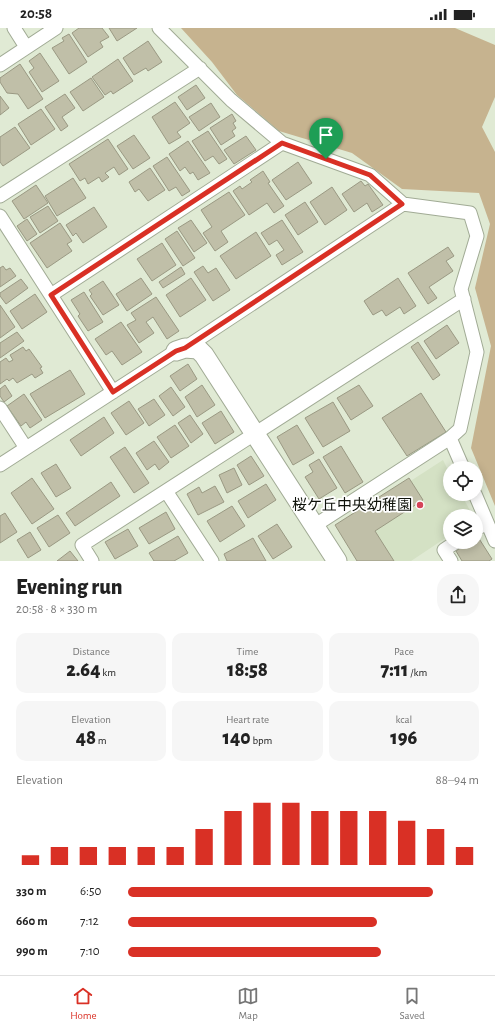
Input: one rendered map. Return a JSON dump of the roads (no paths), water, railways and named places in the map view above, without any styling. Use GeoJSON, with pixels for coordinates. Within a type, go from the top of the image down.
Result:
{"type":"FeatureCollection","features":[{"type":"Feature","properties":{"kind":"street"},"geometry":{"type":"LineString","coordinates":[[14,28],[26,47]]}},
{"type":"Feature","properties":{"kind":"street"},"geometry":{"type":"LineString","coordinates":[[0,65],[56,28]]}},
{"type":"Feature","properties":{"kind":"street"},"geometry":{"type":"LineString","coordinates":[[159,28],[231,100],[282,143],[370,175],[402,204],[470,213],[477,236],[462,289],[477,352],[460,429],[450,438],[314,526]]}},
{"type":"Feature","properties":{"kind":"street"},"geometry":{"type":"LineString","coordinates":[[0,196],[200,68]]}},
{"type":"Feature","properties":{"kind":"street"},"geometry":{"type":"LineString","coordinates":[[51,295],[282,143]]}},
{"type":"Feature","properties":{"kind":"street"},"geometry":{"type":"LineString","coordinates":[[0,465],[181,349],[402,204]]}},
{"type":"Feature","properties":{"kind":"street"},"geometry":{"type":"LineString","coordinates":[[0,216],[113,392]]}},
{"type":"Feature","properties":{"kind":"street"},"geometry":{"type":"LineString","coordinates":[[92,561],[82,545],[464,299]]}},
{"type":"Feature","properties":{"kind":"street"},"geometry":{"type":"LineString","coordinates":[[181,349],[198,349],[204,355],[337,561]]}},
{"type":"Feature","properties":{"kind":"street"},"geometry":{"type":"LineString","coordinates":[[0,408],[26,448]]}},
{"type":"Feature","properties":{"kind":"street"},"geometry":{"type":"LineString","coordinates":[[450,438],[460,461]]}},
{"type":"Feature","properties":{"kind":"street"},"geometry":{"type":"LineString","coordinates":[[166,491],[212,561]]}},
{"type":"Feature","properties":{"kind":"street"},"geometry":{"type":"LineString","coordinates":[[483,527],[495,541]]}},
{"type":"Feature","properties":{"kind":"street"},"geometry":{"type":"LineString","coordinates":[[446,549],[444,550],[451,561]]}},
{"type":"Feature","properties":{"kind":"place","name":"桜ケ丘中央幼稚園"},"geometry":{"type":"Point","coordinates":[420,505]}}]}
